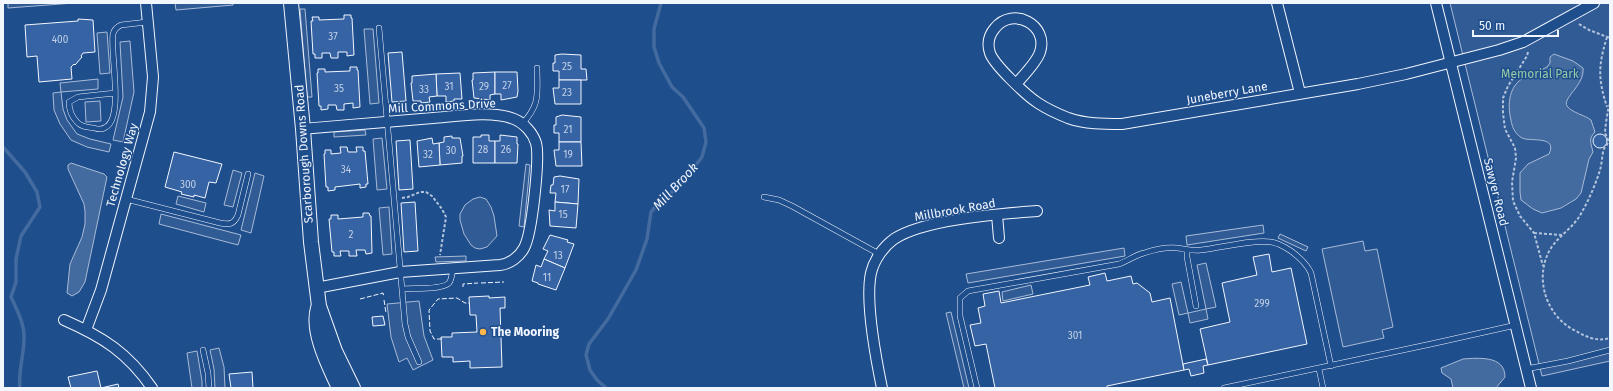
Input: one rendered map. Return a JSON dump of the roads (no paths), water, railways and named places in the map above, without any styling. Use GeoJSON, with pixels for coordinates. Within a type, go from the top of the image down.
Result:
{"type":"FeatureCollection","features":[{"type":"Feature","properties":{"kind":"street","name":"Technology Way"},"geometry":{"type":"LineString","coordinates":[[86,330],[101,290],[147,125],[152,99],[153,77],[146,3]]}},
{"type":"Feature","properties":{"kind":"street","name":"Scarborough Downs Road"},"geometry":{"type":"LineString","coordinates":[[291,3],[316,288],[319,306],[335,351],[353,388]]}},
{"type":"Feature","properties":{"kind":"street"},"geometry":{"type":"LineString","coordinates":[[1277,3],[1300,93]]}},
{"type":"Feature","properties":{"kind":"street","name":"Sawyer Road"},"geometry":{"type":"LineString","coordinates":[[1436,3],[1516,325],[1530,388]]}},
{"type":"Feature","properties":{"kind":"street","name":"Juneberry Lane"},"geometry":{"type":"LineString","coordinates":[[1016,84],[1039,55],[1041,44],[1040,35],[1033,25],[1026,20],[1015,18],[1004,20],[997,25],[990,36],[988,45],[992,58],[1016,84],[1038,103],[1070,118],[1088,123],[1122,124],[1141,122],[1358,84],[1500,50],[1523,42],[1594,3]]}},
{"type":"Feature","properties":{"kind":"street","name":"Mill Commons Drive"},"geometry":{"type":"LineString","coordinates":[[303,129],[493,115],[509,117],[522,124],[534,137],[537,146],[538,158],[530,227],[524,248],[514,259],[503,265],[400,272],[316,288]]}},
{"type":"Feature","properties":{"kind":"street","name":"Millbrook Road"},"geometry":{"type":"LineString","coordinates":[[882,388],[871,317],[870,290],[871,273],[879,254],[895,239],[914,230],[940,224],[997,215],[1037,211]]}},
{"type":"Feature","properties":{"kind":"street"},"geometry":{"type":"LineString","coordinates":[[997,215],[999,238]]}},
{"type":"Feature","properties":{"kind":"street","name":"Scarborough Downs Road"},"geometry":{"type":"LineString","coordinates":[[319,306],[316,318],[320,341],[339,388]]}},
{"type":"Feature","properties":{"kind":"street"},"geometry":{"type":"LineString","coordinates":[[64,320],[111,344],[124,354],[152,388]]}},
{"type":"Feature","properties":{"kind":"lane"},"geometry":{"type":"LineString","coordinates":[[115,93],[73,98],[69,102],[72,115],[79,124],[85,127],[99,129],[105,128],[110,124],[113,117],[116,82],[113,34],[117,27],[125,24],[147,22]]}},
{"type":"Feature","properties":{"kind":"lane"},"geometry":{"type":"LineString","coordinates":[[380,28],[400,272],[407,332],[419,362]]}},
{"type":"Feature","properties":{"kind":"lane"},"geometry":{"type":"LineString","coordinates":[[522,124],[530,116],[536,104],[537,68]]}},
{"type":"Feature","properties":{"kind":"lane"},"geometry":{"type":"LineString","coordinates":[[126,199],[220,223],[230,224],[235,221],[238,215],[248,174]]}},
{"type":"Feature","properties":{"kind":"lane"},"geometry":{"type":"LineString","coordinates":[[764,197],[779,200],[792,206],[879,254]]}},
{"type":"Feature","properties":{"kind":"lane"},"geometry":{"type":"LineString","coordinates":[[977,388],[960,316],[959,300],[963,294],[978,288],[1119,264],[1127,262],[1144,252],[1171,248],[1201,250],[1264,241],[1278,244],[1294,253],[1305,263],[1311,273],[1331,366]]}},
{"type":"Feature","properties":{"kind":"lane"},"geometry":{"type":"LineString","coordinates":[[1187,250],[1196,306]]}},
{"type":"Feature","properties":{"kind":"lane"},"geometry":{"type":"LineString","coordinates":[[403,289],[446,285],[451,279],[453,268]]}},
{"type":"Feature","properties":{"kind":"lane"},"geometry":{"type":"LineString","coordinates":[[1224,388],[1319,369],[1516,325]]}},
{"type":"Feature","properties":{"kind":"lane"},"geometry":{"type":"LineString","coordinates":[[203,350],[208,373],[208,388]]}},
{"type":"Feature","properties":{"kind":"lane"},"geometry":{"type":"LineString","coordinates":[[1526,369],[1568,361],[1610,350]]}},
{"type":"Feature","properties":{"kind":"lane"},"geometry":{"type":"LineString","coordinates":[[1319,369],[1323,388]]}},
{"type":"Feature","properties":{"kind":"waterway","name":"Mill Brook"},"geometry":{"type":"LineString","coordinates":[[606,388],[597,380],[590,370],[586,355],[589,344],[608,319],[636,270],[647,239],[651,212],[662,199],[678,188],[702,157],[706,142],[704,128],[683,97],[672,87],[659,63],[654,47],[654,29],[661,3]]}},
{"type":"Feature","properties":{"kind":"waterway"},"geometry":{"type":"LineString","coordinates":[[3,147],[25,172],[37,192],[40,207],[21,236],[16,259],[16,282],[11,297],[20,318],[24,334],[20,388]]}},
{"type":"Feature","properties":{"kind":"place","name":"The Mooring"},"geometry":{"type":"Point","coordinates":[483,332]}},
{"type":"Feature","properties":{"kind":"park label","name":"Memorial Park"},"geometry":{"type":"Point","coordinates":[1540,74]}}]}
